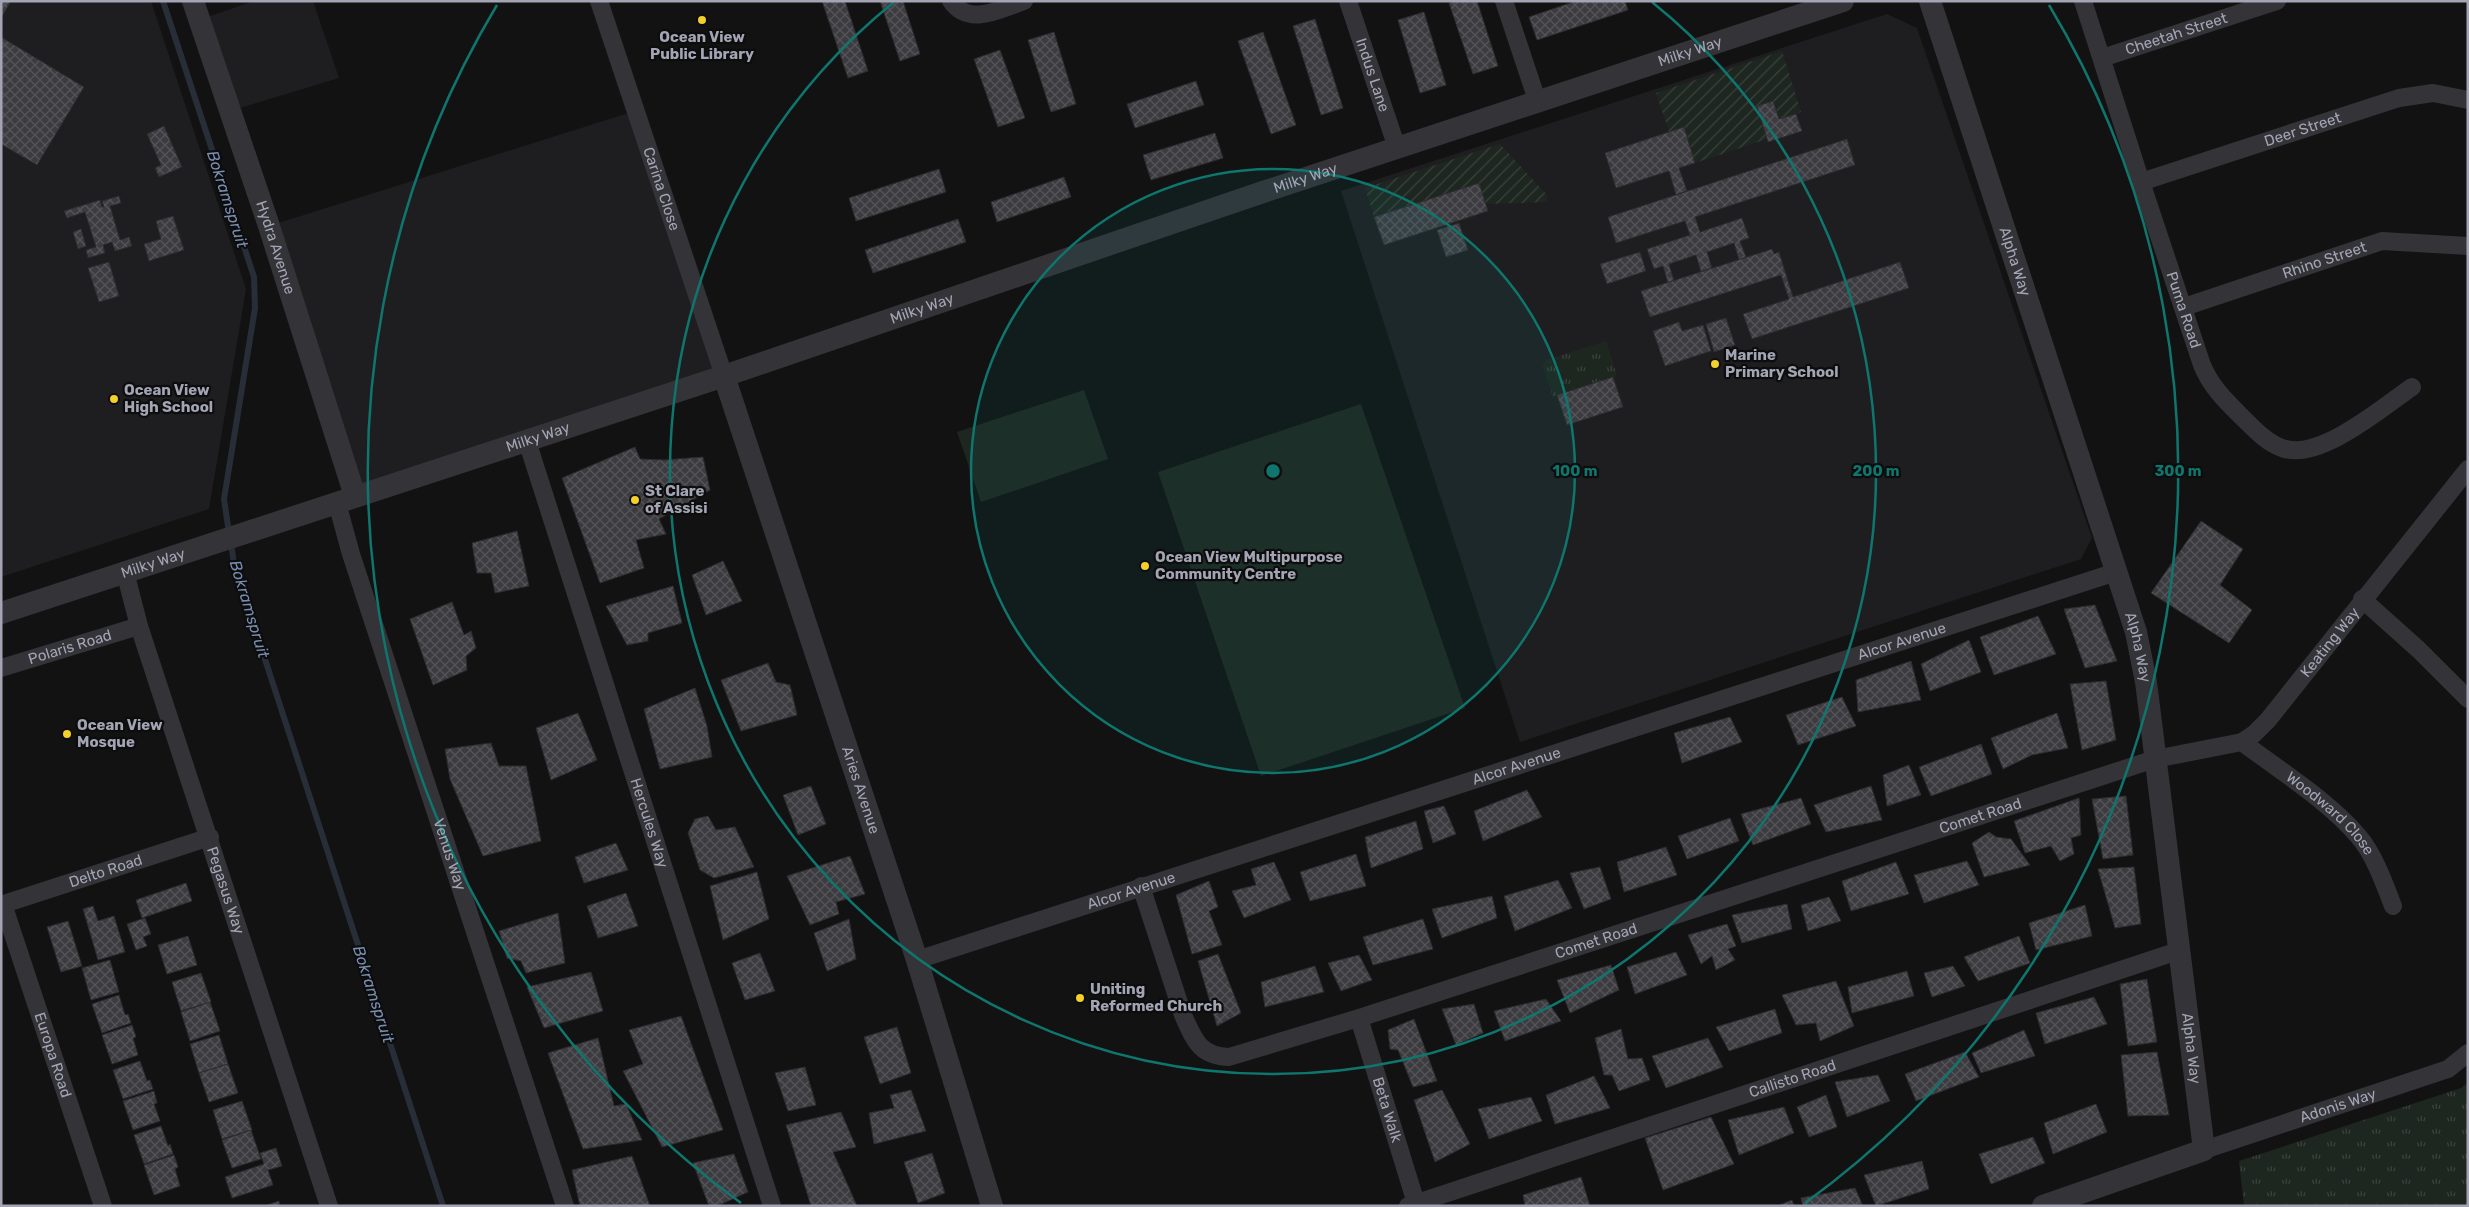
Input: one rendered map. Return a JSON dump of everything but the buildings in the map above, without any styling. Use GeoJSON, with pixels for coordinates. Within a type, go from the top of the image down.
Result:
{"type":"FeatureCollection","features":[{"type":"Feature","properties":{"kind":"street","name":"Hydra Avenue"},"geometry":{"type":"LineString","coordinates":[[193,1],[269,226],[346,499]]}},
{"type":"Feature","properties":{"kind":"street","name":"Carina Close"},"geometry":{"type":"LineString","coordinates":[[599,1],[724,376]]}},
{"type":"Feature","properties":{"kind":"street"},"geometry":{"type":"LineString","coordinates":[[951,1],[960,11],[972,16],[987,14],[1024,1]]}},
{"type":"Feature","properties":{"kind":"street","name":"Indus Lane"},"geometry":{"type":"LineString","coordinates":[[1348,1],[1397,148]]}},
{"type":"Feature","properties":{"kind":"street"},"geometry":{"type":"LineString","coordinates":[[1504,1],[1538,103]]}},
{"type":"Feature","properties":{"kind":"street","name":"Milky Way"},"geometry":{"type":"LineString","coordinates":[[1,613],[724,376],[1397,148],[1843,1]]}},
{"type":"Feature","properties":{"kind":"street","name":"Alpha Way"},"geometry":{"type":"LineString","coordinates":[[1930,1],[2138,640],[2146,682],[2204,1150]]}},
{"type":"Feature","properties":{"kind":"street","name":"Puma Road"},"geometry":{"type":"LineString","coordinates":[[2084,1],[2140,182],[2184,307],[2202,365],[2217,392],[2260,435],[2283,449],[2298,451],[2313,448],[2354,427],[2412,387]]}},
{"type":"Feature","properties":{"kind":"street","name":"Cheetah Street"},"geometry":{"type":"LineString","coordinates":[[2102,58],[2277,1]]}},
{"type":"Feature","properties":{"kind":"street","name":"Deer Street"},"geometry":{"type":"LineString","coordinates":[[2140,182],[2399,98],[2433,93],[2468,100]]}},
{"type":"Feature","properties":{"kind":"street","name":"Rhino Street"},"geometry":{"type":"LineString","coordinates":[[2184,307],[2382,241],[2468,246]]}},
{"type":"Feature","properties":{"kind":"street","name":"Aries Avenue"},"geometry":{"type":"LineString","coordinates":[[724,376],[917,960],[992,1206]]}},
{"type":"Feature","properties":{"kind":"street","name":"Hercules Way"},"geometry":{"type":"LineString","coordinates":[[527,441],[772,1206]]}},
{"type":"Feature","properties":{"kind":"street","name":"Keating Way"},"geometry":{"type":"LineString","coordinates":[[2155,759],[2242,742],[2254,734],[2268,720],[2362,599],[2468,468]]}},
{"type":"Feature","properties":{"kind":"street","name":"Venus Way"},"geometry":{"type":"LineString","coordinates":[[346,499],[354,563],[565,1206]]}},
{"type":"Feature","properties":{"kind":"street","name":"Pegasus Way"},"geometry":{"type":"LineString","coordinates":[[125,572],[139,626],[210,837],[329,1206]]}},
{"type":"Feature","properties":{"kind":"street","name":"Alcor Avenue"},"geometry":{"type":"LineString","coordinates":[[917,960],[1140,886],[2116,572]]}},
{"type":"Feature","properties":{"kind":"street"},"geometry":{"type":"LineString","coordinates":[[2362,599],[2419,650],[2468,699]]}},
{"type":"Feature","properties":{"kind":"street","name":"Polaris Road"},"geometry":{"type":"LineString","coordinates":[[1,668],[139,626]]}},
{"type":"Feature","properties":{"kind":"street","name":"Woodward Close"},"geometry":{"type":"LineString","coordinates":[[2242,742],[2334,812],[2359,837],[2372,858],[2393,906]]}},
{"type":"Feature","properties":{"kind":"street","name":"Comet Road"},"geometry":{"type":"LineString","coordinates":[[1140,886],[1183,1015],[1200,1048],[1209,1054],[1228,1057],[1359,1018],[2155,759]]}},
{"type":"Feature","properties":{"kind":"street","name":"Delto Road"},"geometry":{"type":"LineString","coordinates":[[2,904],[210,837]]}},
{"type":"Feature","properties":{"kind":"street","name":"Europa Road"},"geometry":{"type":"LineString","coordinates":[[2,904],[103,1206]]}},
{"type":"Feature","properties":{"kind":"street","name":"Callisto Road"},"geometry":{"type":"LineString","coordinates":[[1412,1204],[2178,951]]}},
{"type":"Feature","properties":{"kind":"street","name":"Beta Walk"},"geometry":{"type":"LineString","coordinates":[[1359,1018],[1412,1204]]}},
{"type":"Feature","properties":{"kind":"street","name":"Adonis Way"},"geometry":{"type":"LineString","coordinates":[[2204,1150],[2448,1069],[2468,1053]]}},
{"type":"Feature","properties":{"kind":"street"},"geometry":{"type":"LineString","coordinates":[[2043,1206],[2204,1150]]}},
{"type":"Feature","properties":{"kind":"shaded area","name":"Ocean View High School"},"geometry":{"type":"Polygon","coordinates":[[[1,1],[151,1],[246,289],[209,509],[1,577],[1,1]]]}},
{"type":"Feature","properties":{"kind":"shaded area"},"geometry":{"type":"Polygon","coordinates":[[[254,1],[313,1],[339,78],[230,111],[199,20],[254,1]]]}},
{"type":"Feature","properties":{"kind":"shaded area","name":"Marine Primary School"},"geometry":{"type":"Polygon","coordinates":[[[1887,14],[1917,28],[2092,538],[2081,559],[1520,742],[1341,191],[1887,14]]]}},
{"type":"Feature","properties":{"kind":"shaded area"},"geometry":{"type":"Polygon","coordinates":[[[635,111],[724,376],[355,496],[269,226],[635,111]]]}},
{"type":"Feature","properties":{"kind":"green space"},"geometry":{"type":"Polygon","coordinates":[[[1782,51],[1801,112],[1779,119],[1773,101],[1757,106],[1767,139],[1695,163],[1684,128],[1669,132],[1656,93],[1782,51]]]}},
{"type":"Feature","properties":{"kind":"green space"},"geometry":{"type":"Polygon","coordinates":[[[1500,144],[1547,195],[1547,202],[1486,204],[1479,183],[1374,217],[1365,188],[1500,144]]]}},
{"type":"Feature","properties":{"kind":"green space"},"geometry":{"type":"Polygon","coordinates":[[[1606,341],[1617,376],[1553,397],[1542,364],[1546,360],[1606,341]]]}},
{"type":"Feature","properties":{"kind":"green space"},"geometry":{"type":"Polygon","coordinates":[[[1084,390],[1108,459],[981,502],[957,432],[1084,390]]]}},
{"type":"Feature","properties":{"kind":"green space"},"geometry":{"type":"Polygon","coordinates":[[[1361,404],[1465,708],[1261,776],[1158,472],[1361,404]]]}},
{"type":"Feature","properties":{"kind":"green space"},"geometry":{"type":"Polygon","coordinates":[[[2468,1083],[2468,1206],[2244,1206],[2239,1161],[2461,1088],[2468,1083]]]}},
{"type":"Feature","properties":{"kind":"waterway","name":"Bokramspruit"},"geometry":{"type":"LineString","coordinates":[[163,1],[254,277],[255,308],[224,499],[229,533]]}},
{"type":"Feature","properties":{"kind":"waterway","name":"Bokramspruit"},"geometry":{"type":"LineString","coordinates":[[231,543],[234,564],[443,1206]]}},
{"type":"Feature","properties":{"kind":"place","name":"Ocean View Public Library"},"geometry":{"type":"Point","coordinates":[702,20]}},
{"type":"Feature","properties":{"kind":"place","name":"Marine Primary School"},"geometry":{"type":"Point","coordinates":[1715,364]}},
{"type":"Feature","properties":{"kind":"place","name":"Ocean View High School"},"geometry":{"type":"Point","coordinates":[114,399]}},
{"type":"Feature","properties":{"kind":"place","name":"St Clare of Assisi"},"geometry":{"type":"Point","coordinates":[635,500]}},
{"type":"Feature","properties":{"kind":"place","name":"Ocean View Multipurpose Community Centre"},"geometry":{"type":"Point","coordinates":[1145,566]}},
{"type":"Feature","properties":{"kind":"place","name":"Ocean View Mosque"},"geometry":{"type":"Point","coordinates":[67,734]}},
{"type":"Feature","properties":{"kind":"place","name":"Uniting Reformed Church"},"geometry":{"type":"Point","coordinates":[1080,998]}}]}
